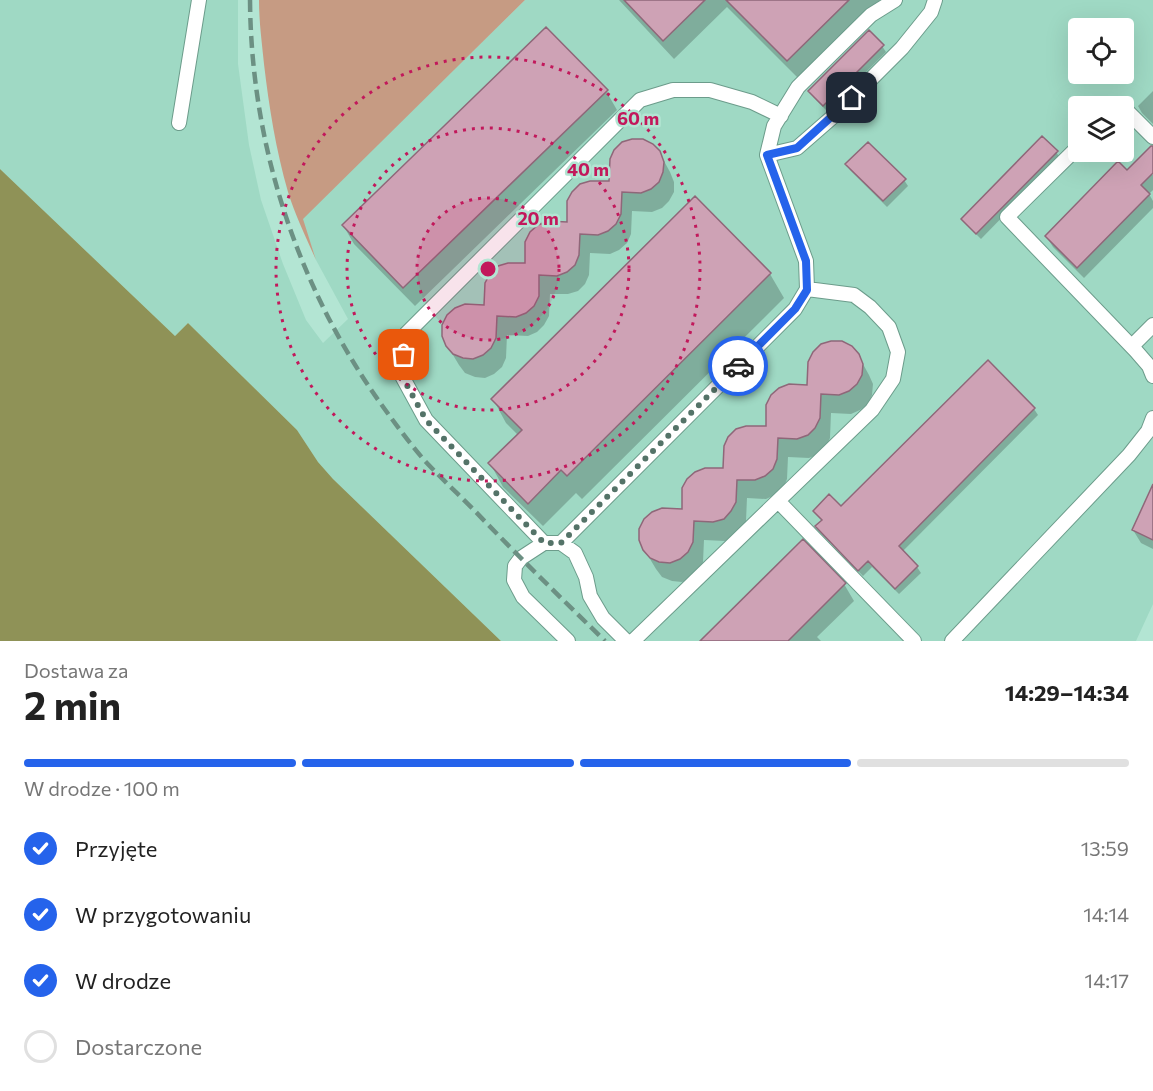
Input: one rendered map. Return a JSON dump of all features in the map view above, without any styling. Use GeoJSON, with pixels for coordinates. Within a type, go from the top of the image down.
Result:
{"type":"FeatureCollection","features":[{"type":"Feature","properties":{"kind":"lane"},"geometry":{"type":"LineString","coordinates":[[179,123],[199,0]]}},
{"type":"Feature","properties":{"kind":"lane"},"geometry":{"type":"LineString","coordinates":[[561,543],[795,309],[807,290],[806,261],[767,155],[774,126],[798,87],[871,15],[895,0]]}},
{"type":"Feature","properties":{"kind":"lane"},"geometry":{"type":"LineString","coordinates":[[767,155],[797,148],[836,114],[902,48],[931,12],[935,0]]}},
{"type":"Feature","properties":{"kind":"lane"},"geometry":{"type":"LineString","coordinates":[[544,543],[426,420],[402,376],[406,334],[640,100],[672,90],[710,90],[752,102],[781,116]]}},
{"type":"Feature","properties":{"kind":"lane"},"geometry":{"type":"LineString","coordinates":[[1134,119],[1153,137]]}},
{"type":"Feature","properties":{"kind":"lane"},"geometry":{"type":"LineString","coordinates":[[1068,157],[1007,217],[1132,346],[1149,366],[1153,376]]}},
{"type":"Feature","properties":{"kind":"lane"},"geometry":{"type":"LineString","coordinates":[[633,641],[872,410],[893,379],[898,352],[889,327],[870,307],[854,295],[807,290]]}},
{"type":"Feature","properties":{"kind":"lane"},"geometry":{"type":"LineString","coordinates":[[1132,346],[1153,325]]}},
{"type":"Feature","properties":{"kind":"lane"},"geometry":{"type":"LineString","coordinates":[[952,641],[1129,455],[1148,431],[1153,418]]}},
{"type":"Feature","properties":{"kind":"lane"},"geometry":{"type":"LineString","coordinates":[[778,501],[914,641]]}},
{"type":"Feature","properties":{"kind":"lane"},"geometry":{"type":"LineString","coordinates":[[568,641],[523,597],[514,580],[515,566],[520,558],[544,543],[561,543],[575,553],[586,577],[590,596],[603,618],[626,641]]}},
{"type":"Feature","properties":{"kind":"shaded area"},"geometry":{"type":"Polygon","coordinates":[[[0,0],[238,0],[238,64],[249,145],[261,200],[283,264],[306,320],[323,343],[348,319],[316,260],[302,219],[525,0],[1153,0],[1153,604],[1136,641],[501,641],[333,479],[318,462],[297,430],[188,323],[175,336],[0,169],[0,0]]]}},
{"type":"Feature","properties":{"kind":"shaded area"},"geometry":{"type":"Polygon","coordinates":[[[259,0],[525,0],[303,219],[316,260],[291,201],[280,160],[266,80],[259,0]]]}},
{"type":"Feature","properties":{"kind":"shaded area"},"geometry":{"type":"Polygon","coordinates":[[[0,169],[175,336],[188,323],[297,430],[318,462],[333,479],[501,641],[0,641],[0,169]]]}},
{"type":"Feature","properties":{"kind":"building"},"geometry":{"type":"Polygon","coordinates":[[[624,0],[705,0],[663,41],[624,0]]]}},
{"type":"Feature","properties":{"kind":"building"},"geometry":{"type":"Polygon","coordinates":[[[726,0],[849,0],[787,61],[726,0]]]}},
{"type":"Feature","properties":{"kind":"building"},"geometry":{"type":"Polygon","coordinates":[[[546,27],[608,90],[403,288],[342,225],[546,27]]]}},
{"type":"Feature","properties":{"kind":"building"},"geometry":{"type":"Polygon","coordinates":[[[869,30],[884,45],[823,106],[808,91],[869,30]]]}},
{"type":"Feature","properties":{"kind":"building"},"geometry":{"type":"Polygon","coordinates":[[[1042,136],[1058,151],[976,234],[961,219],[1042,136]]]}},
{"type":"Feature","properties":{"kind":"building"},"geometry":{"type":"Polygon","coordinates":[[[643,139],[660,151],[664,162],[659,182],[651,189],[641,193],[622,192],[621,214],[616,224],[608,231],[598,235],[580,234],[579,255],[575,265],[567,272],[557,276],[539,275],[539,296],[534,306],[526,313],[516,317],[497,316],[496,338],[491,348],[483,355],[473,359],[453,354],[446,346],[442,336],[442,325],[447,315],[455,308],[465,304],[484,305],[485,283],[490,274],[498,266],[508,263],[525,263],[525,242],[530,232],[538,225],[548,221],[567,222],[567,201],[572,192],[580,184],[590,181],[609,181],[610,159],[614,150],[622,142],[643,139]]]}},
{"type":"Feature","properties":{"kind":"building"},"geometry":{"type":"Polygon","coordinates":[[[868,142],[906,179],[883,201],[845,164],[868,142]]]}},
{"type":"Feature","properties":{"kind":"building"},"geometry":{"type":"Polygon","coordinates":[[[1153,146],[1153,173],[1141,185],[1150,194],[1077,268],[1045,236],[1117,162],[1127,170],[1153,146]]]}},
{"type":"Feature","properties":{"kind":"building"},"geometry":{"type":"Polygon","coordinates":[[[695,196],[771,273],[567,476],[561,470],[528,504],[488,463],[522,430],[491,399],[695,196]]]}},
{"type":"Feature","properties":{"kind":"building"},"geometry":{"type":"Polygon","coordinates":[[[842,341],[852,346],[859,354],[863,364],[862,375],[857,384],[849,391],[839,395],[821,394],[820,418],[815,428],[808,435],[797,439],[778,438],[777,459],[773,469],[765,476],[755,480],[737,480],[736,502],[724,519],[713,522],[694,521],[693,542],[688,552],[680,559],[670,563],[650,558],[643,550],[639,540],[639,529],[644,519],[652,512],[662,508],[682,509],[682,488],[687,479],[695,472],[705,468],[723,468],[724,446],[728,437],[736,429],[746,426],[766,426],[766,405],[771,395],[779,388],[789,384],[807,385],[808,362],[813,352],[821,344],[842,341]]]}},
{"type":"Feature","properties":{"kind":"building"},"geometry":{"type":"Polygon","coordinates":[[[988,360],[1035,408],[899,546],[918,566],[895,589],[868,561],[858,571],[815,526],[822,520],[813,511],[829,494],[841,506],[988,360]]]}},
{"type":"Feature","properties":{"kind":"building"},"geometry":{"type":"Polygon","coordinates":[[[1153,484],[1153,540],[1132,530],[1153,484]]]}},
{"type":"Feature","properties":{"kind":"building"},"geometry":{"type":"Polygon","coordinates":[[[803,539],[846,583],[788,641],[700,641],[803,539]]]}},
{"type":"Feature","properties":{"kind":"railway"},"geometry":{"type":"LineString","coordinates":[[250,0],[253,56],[260,111],[271,165],[286,218],[306,270],[330,320],[358,369],[389,415],[425,461],[605,641]]}},
{"type":"Feature","properties":{"kind":"way so far"},"geometry":{"type":"LineString","coordinates":[[404,355],[402,376],[426,420],[544,543],[561,543],[738,366]]}},
{"type":"Feature","properties":{"kind":"route"},"geometry":{"type":"LineString","coordinates":[[738,366],[795,309],[807,290],[806,261],[767,155],[797,148],[852,98]]}}]}
